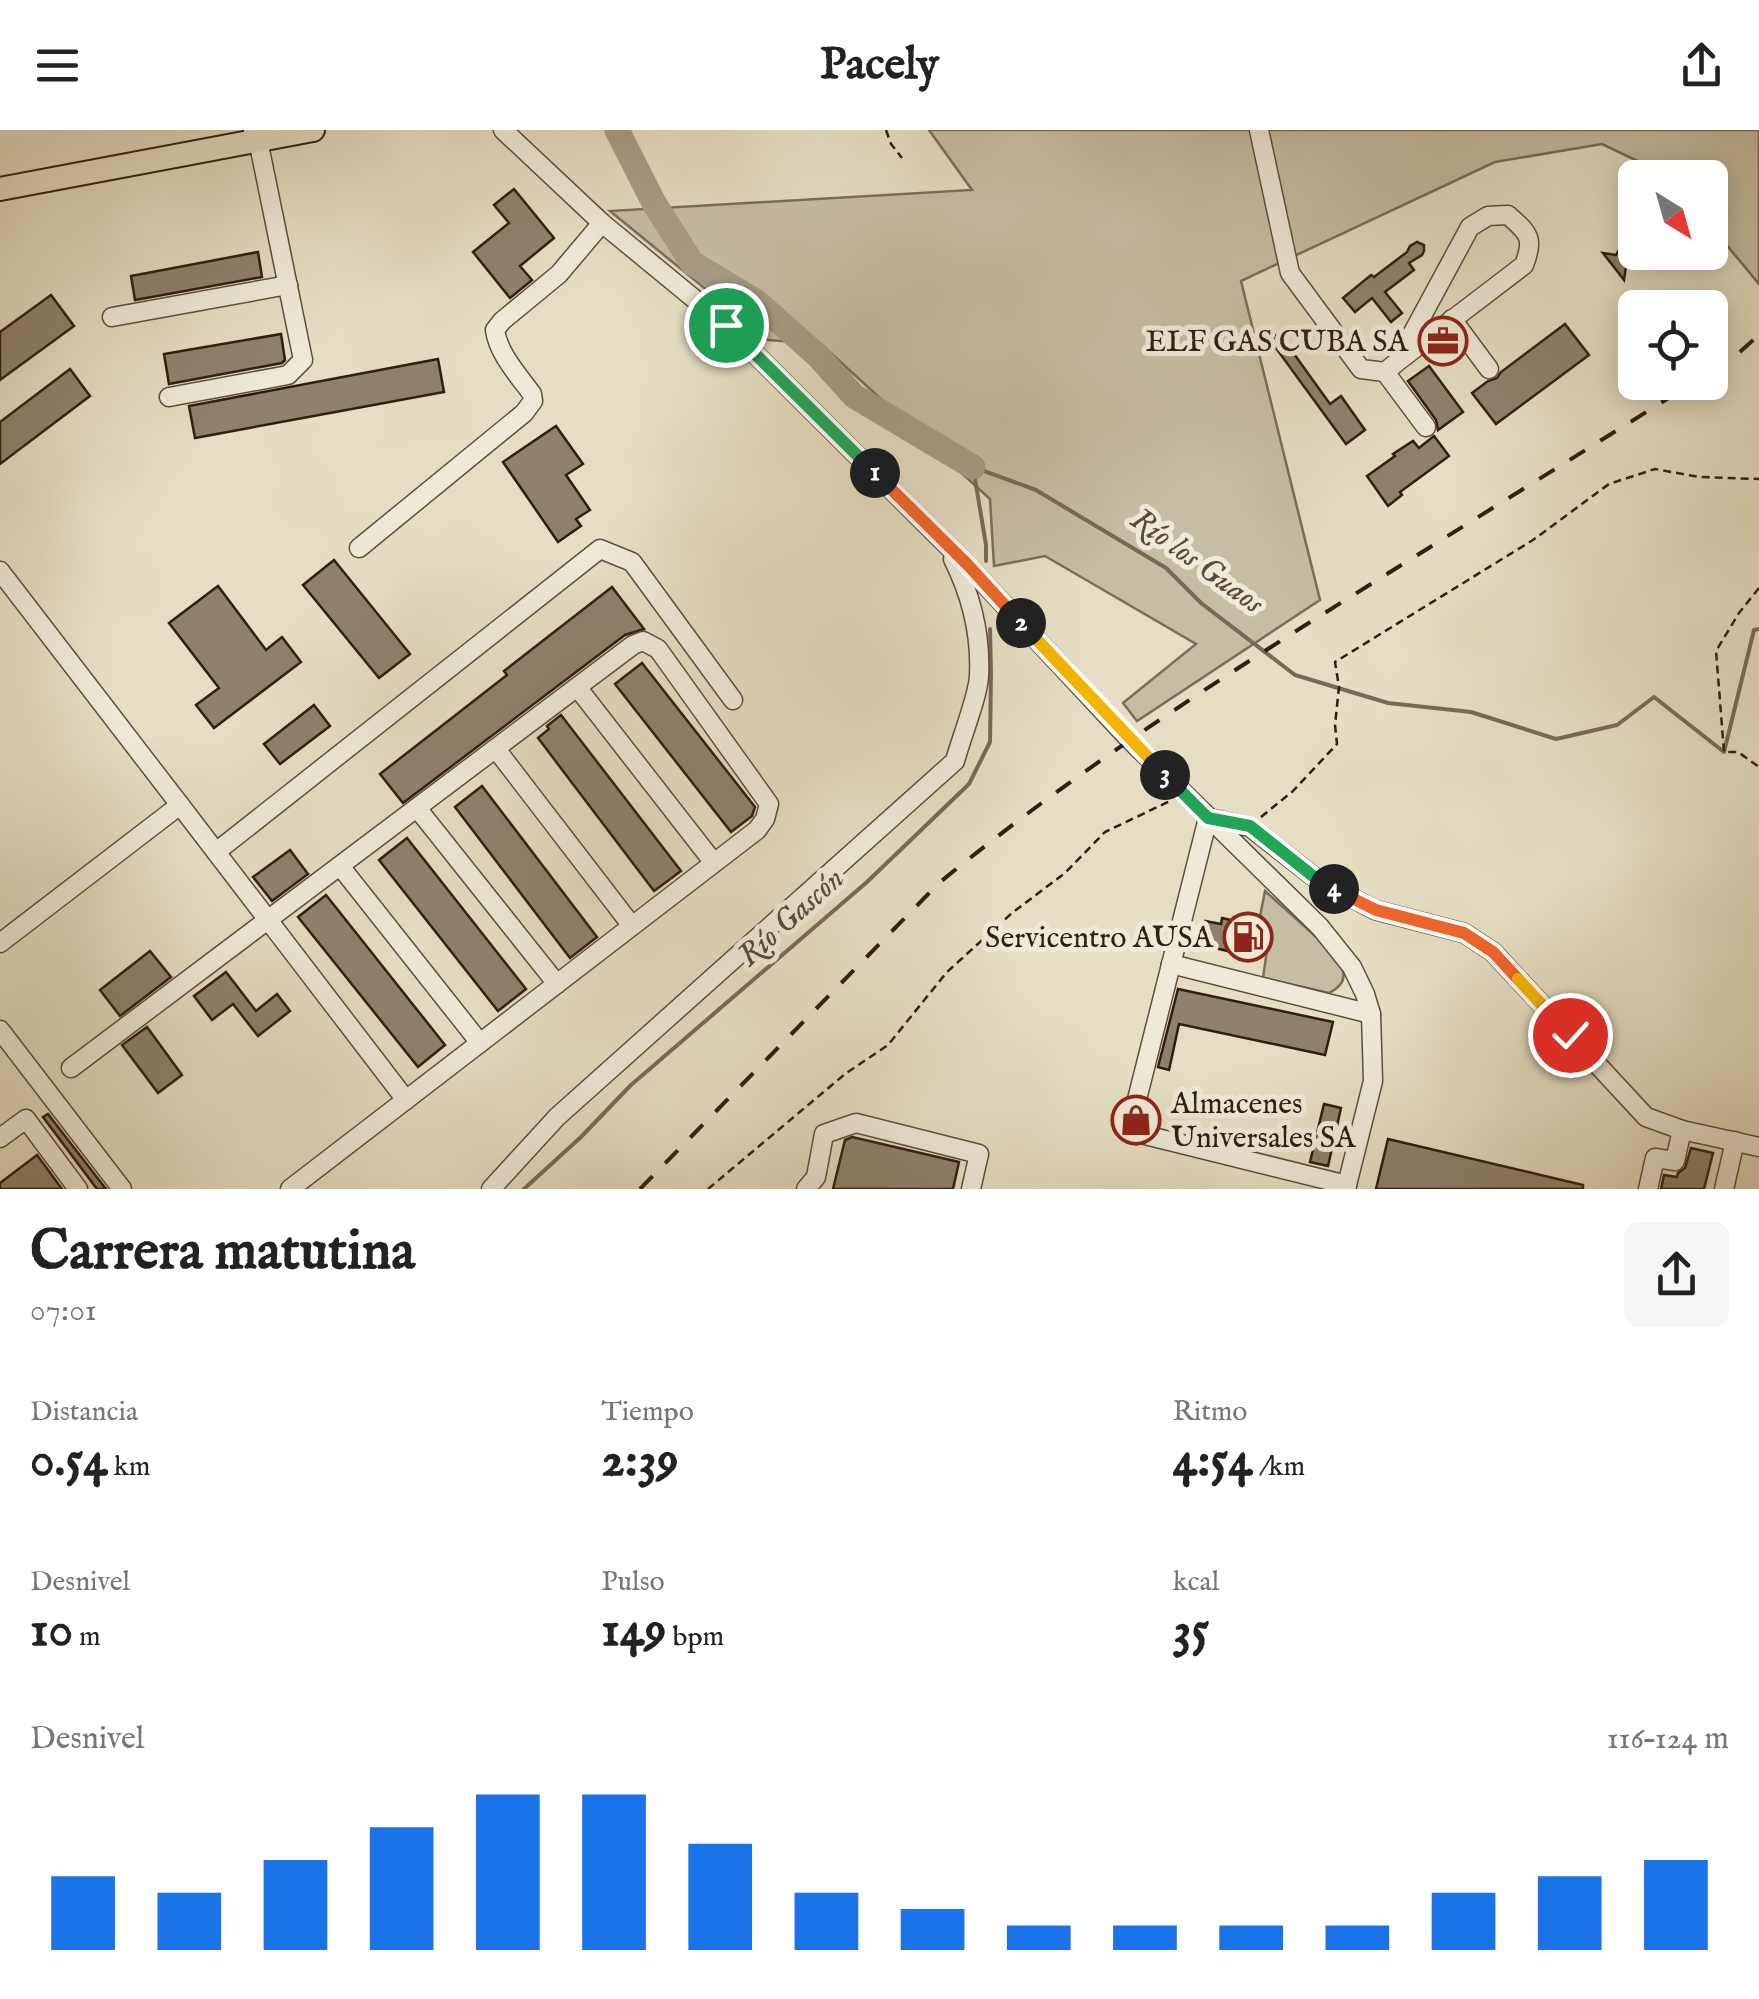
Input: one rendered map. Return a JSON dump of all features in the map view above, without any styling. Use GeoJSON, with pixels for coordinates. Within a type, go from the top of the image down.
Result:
{"type":"FeatureCollection","features":[{"type":"Feature","properties":{"kind":"main road"},"geometry":{"type":"LineString","coordinates":[[0,188],[255,135],[313,130]]}},
{"type":"Feature","properties":{"kind":"street"},"geometry":{"type":"LineString","coordinates":[[503,130],[602,222],[726,325],[943,541],[1191,802],[1208,818],[1320,927],[1352,966],[1371,1014],[1374,1081],[1347,1187],[1129,1131],[1208,818]]}},
{"type":"Feature","properties":{"kind":"street"},"geometry":{"type":"LineString","coordinates":[[1259,130],[1290,273],[1361,369],[1391,367],[1524,264],[1530,248],[1525,231],[1508,215],[1488,216],[1470,227],[1391,367]]}},
{"type":"Feature","properties":{"kind":"street"},"geometry":{"type":"LineString","coordinates":[[170,397],[288,375],[303,360],[255,135]]}},
{"type":"Feature","properties":{"kind":"street"},"geometry":{"type":"LineString","coordinates":[[359,548],[524,413],[533,400],[532,394],[507,360],[495,330],[559,274],[602,222]]}},
{"type":"Feature","properties":{"kind":"street"},"geometry":{"type":"LineString","coordinates":[[112,317],[288,285]]}},
{"type":"Feature","properties":{"kind":"street"},"geometry":{"type":"LineString","coordinates":[[1452,319],[1489,369]]}},
{"type":"Feature","properties":{"kind":"street"},"geometry":{"type":"LineString","coordinates":[[1391,367],[1426,427]]}},
{"type":"Feature","properties":{"kind":"street"},"geometry":{"type":"LineString","coordinates":[[491,1189],[556,1117],[954,761],[979,678],[975,620],[965,583],[943,541]]}},
{"type":"Feature","properties":{"kind":"street"},"geometry":{"type":"LineString","coordinates":[[216,852],[600,549],[632,562],[732,700]]}},
{"type":"Feature","properties":{"kind":"street"},"geometry":{"type":"LineString","coordinates":[[0,571],[406,1100]]}},
{"type":"Feature","properties":{"kind":"street"},"geometry":{"type":"LineString","coordinates":[[71,1068],[633,646],[644,641],[658,649],[768,804],[765,820],[290,1189]]}},
{"type":"Feature","properties":{"kind":"street"},"geometry":{"type":"LineString","coordinates":[[577,688],[714,863]]}},
{"type":"Feature","properties":{"kind":"street"},"geometry":{"type":"LineString","coordinates":[[496,749],[632,926]]}},
{"type":"Feature","properties":{"kind":"street"},"geometry":{"type":"LineString","coordinates":[[0,942],[180,805]]}},
{"type":"Feature","properties":{"kind":"street"},"geometry":{"type":"LineString","coordinates":[[416,808],[557,984]]}},
{"type":"Feature","properties":{"kind":"street"},"geometry":{"type":"LineString","coordinates":[[1208,818],[1250,826],[1318,880],[1376,910],[1464,933],[1493,952],[1646,1117],[1682,1130],[1759,1146]]}},
{"type":"Feature","properties":{"kind":"street"},"geometry":{"type":"LineString","coordinates":[[340,866],[480,1042]]}},
{"type":"Feature","properties":{"kind":"street"},"geometry":{"type":"LineString","coordinates":[[1171,964],[1371,1014]]}},
{"type":"Feature","properties":{"kind":"street"},"geometry":{"type":"LineString","coordinates":[[0,1030],[122,1189]]}},
{"type":"Feature","properties":{"kind":"street"},"geometry":{"type":"LineString","coordinates":[[0,1138],[26,1119],[78,1189]]}},
{"type":"Feature","properties":{"kind":"street"},"geometry":{"type":"LineString","coordinates":[[806,1189],[816,1177],[824,1134],[856,1122],[979,1154],[971,1189]]}},
{"type":"Feature","properties":{"kind":"street"},"geometry":{"type":"LineString","coordinates":[[1648,1189],[1655,1158],[1675,1161],[1682,1130]]}},
{"type":"Feature","properties":{"kind":"street"},"geometry":{"type":"LineString","coordinates":[[1724,1189],[1735,1141]]}},
{"type":"Feature","properties":{"kind":"path"},"geometry":{"type":"LineString","coordinates":[[886,130],[890,144],[902,158]]}},
{"type":"Feature","properties":{"kind":"path"},"geometry":{"type":"LineString","coordinates":[[1250,826],[1294,790],[1336,744],[1339,687],[1335,662],[1533,540],[1609,484],[1655,469],[1699,477],[1759,479]]}},
{"type":"Feature","properties":{"kind":"path"},"geometry":{"type":"LineString","coordinates":[[1759,588],[1716,651],[1724,752],[1738,752],[1759,766]]}},
{"type":"Feature","properties":{"kind":"path"},"geometry":{"type":"LineString","coordinates":[[708,1189],[845,1074],[888,1045],[947,972],[1065,873],[1105,832],[1168,801],[1191,802]]}},
{"type":"Feature","properties":{"kind":"shaded area"},"geometry":{"type":"Polygon","coordinates":[[[929,130],[1759,130],[1759,284],[1728,247],[1728,160],[1635,160],[1602,144],[1495,162],[1241,281],[1320,600],[1137,721],[1123,703],[1196,644],[1045,556],[994,566],[990,499],[821,344],[768,340],[610,211],[972,190],[929,130]]]}},
{"type":"Feature","properties":{"kind":"shaded area"},"geometry":{"type":"Polygon","coordinates":[[[1265,891],[1338,960],[1343,976],[1336,989],[1329,993],[1263,978],[1268,943],[1256,937],[1265,891]]]}},
{"type":"Feature","properties":{"kind":"building"},"geometry":{"type":"Polygon","coordinates":[[[514,189],[554,238],[520,266],[532,280],[510,298],[473,252],[509,223],[494,205],[514,189]]]}},
{"type":"Feature","properties":{"kind":"building"},"geometry":{"type":"Polygon","coordinates":[[[1417,242],[1424,245],[1424,251],[1409,263],[1414,270],[1385,292],[1402,313],[1391,322],[1372,298],[1355,312],[1343,298],[1417,242]]]}},
{"type":"Feature","properties":{"kind":"building"},"geometry":{"type":"Polygon","coordinates":[[[1618,251],[1618,270],[1625,270],[1624,280],[1603,253],[1616,255],[1618,251]]]}},
{"type":"Feature","properties":{"kind":"building"},"geometry":{"type":"Polygon","coordinates":[[[258,252],[262,277],[135,300],[131,276],[258,252]]]}},
{"type":"Feature","properties":{"kind":"building"},"geometry":{"type":"Polygon","coordinates":[[[51,295],[74,326],[0,380],[0,332],[51,295]]]}},
{"type":"Feature","properties":{"kind":"building"},"geometry":{"type":"Polygon","coordinates":[[[1565,324],[1589,355],[1496,424],[1472,393],[1565,324]]]}},
{"type":"Feature","properties":{"kind":"building"},"geometry":{"type":"Polygon","coordinates":[[[1279,333],[1330,404],[1341,396],[1365,430],[1346,444],[1270,340],[1279,333]]]}},
{"type":"Feature","properties":{"kind":"building"},"geometry":{"type":"Polygon","coordinates":[[[281,334],[285,360],[282,363],[169,384],[164,354],[281,334]]]}},
{"type":"Feature","properties":{"kind":"building"},"geometry":{"type":"Polygon","coordinates":[[[438,359],[444,392],[195,438],[189,406],[438,359]]]}},
{"type":"Feature","properties":{"kind":"building"},"geometry":{"type":"Polygon","coordinates":[[[1429,366],[1463,412],[1438,430],[1436,420],[1408,381],[1429,366]]]}},
{"type":"Feature","properties":{"kind":"building"},"geometry":{"type":"Polygon","coordinates":[[[70,369],[90,396],[0,464],[0,422],[70,369]]]}},
{"type":"Feature","properties":{"kind":"building"},"geometry":{"type":"Polygon","coordinates":[[[556,426],[583,464],[566,475],[590,510],[576,519],[581,526],[558,542],[503,462],[556,426]]]}},
{"type":"Feature","properties":{"kind":"building"},"geometry":{"type":"Polygon","coordinates":[[[1434,436],[1449,456],[1400,492],[1402,495],[1388,506],[1367,476],[1413,441],[1419,448],[1434,436]]]}},
{"type":"Feature","properties":{"kind":"building"},"geometry":{"type":"Polygon","coordinates":[[[334,560],[410,654],[379,678],[303,585],[334,560]]]}},
{"type":"Feature","properties":{"kind":"building"},"geometry":{"type":"Polygon","coordinates":[[[218,586],[266,650],[282,637],[301,662],[214,728],[196,705],[219,688],[169,623],[218,586]]]}},
{"type":"Feature","properties":{"kind":"building"},"geometry":{"type":"Polygon","coordinates":[[[612,587],[644,629],[625,635],[403,803],[380,774],[612,587]]]}},
{"type":"Feature","properties":{"kind":"building"},"geometry":{"type":"Polygon","coordinates":[[[642,663],[755,807],[752,816],[731,832],[615,684],[642,663]]]}},
{"type":"Feature","properties":{"kind":"building"},"geometry":{"type":"Polygon","coordinates":[[[314,705],[330,726],[280,764],[264,744],[314,705]]]}},
{"type":"Feature","properties":{"kind":"building"},"geometry":{"type":"Polygon","coordinates":[[[561,715],[681,871],[654,891],[538,738],[561,715]]]}},
{"type":"Feature","properties":{"kind":"building"},"geometry":{"type":"Polygon","coordinates":[[[482,786],[597,937],[570,958],[455,807],[482,786]]]}},
{"type":"Feature","properties":{"kind":"building"},"geometry":{"type":"Polygon","coordinates":[[[407,838],[526,989],[498,1011],[379,860],[407,838]]]}},
{"type":"Feature","properties":{"kind":"building"},"geometry":{"type":"Polygon","coordinates":[[[290,850],[308,874],[272,901],[253,877],[290,850]]]}},
{"type":"Feature","properties":{"kind":"building"},"geometry":{"type":"Polygon","coordinates":[[[326,895],[445,1045],[418,1067],[298,917],[326,895]]]}},
{"type":"Feature","properties":{"kind":"building"},"geometry":{"type":"Polygon","coordinates":[[[1222,918],[1248,924],[1240,954],[1200,941],[1205,921],[1221,924],[1222,918]]]}},
{"type":"Feature","properties":{"kind":"building"},"geometry":{"type":"Polygon","coordinates":[[[150,951],[171,977],[120,1016],[100,990],[150,951]]]}},
{"type":"Feature","properties":{"kind":"building"},"geometry":{"type":"Polygon","coordinates":[[[226,972],[256,1011],[277,994],[290,1011],[258,1036],[233,1004],[212,1020],[194,996],[226,972]]]}},
{"type":"Feature","properties":{"kind":"building"},"geometry":{"type":"Polygon","coordinates":[[[1178,989],[1333,1022],[1325,1055],[1179,1024],[1169,1070],[1158,1067],[1178,989]]]}},
{"type":"Feature","properties":{"kind":"building"},"geometry":{"type":"Polygon","coordinates":[[[147,1027],[182,1075],[158,1093],[122,1045],[147,1027]]]}},
{"type":"Feature","properties":{"kind":"building"},"geometry":{"type":"Polygon","coordinates":[[[1324,1104],[1341,1108],[1328,1166],[1310,1162],[1324,1104]]]}},
{"type":"Feature","properties":{"kind":"building"},"geometry":{"type":"Polygon","coordinates":[[[48,1114],[106,1189],[97,1189],[43,1117],[48,1114]]]}},
{"type":"Feature","properties":{"kind":"building"},"geometry":{"type":"Polygon","coordinates":[[[852,1137],[959,1162],[953,1189],[833,1189],[845,1140],[852,1137]]]}},
{"type":"Feature","properties":{"kind":"building"},"geometry":{"type":"Polygon","coordinates":[[[1388,1139],[1583,1185],[1583,1189],[1376,1189],[1388,1139]]]}},
{"type":"Feature","properties":{"kind":"building"},"geometry":{"type":"Polygon","coordinates":[[[1691,1148],[1713,1153],[1704,1189],[1661,1189],[1664,1175],[1677,1177],[1685,1168],[1691,1148]]]}},
{"type":"Feature","properties":{"kind":"building"},"geometry":{"type":"Polygon","coordinates":[[[37,1155],[62,1189],[0,1189],[0,1183],[37,1155]]]}},
{"type":"Feature","properties":{"kind":"waterway","name":"Río los Guaos"},"geometry":{"type":"LineString","coordinates":[[617,130],[654,203],[692,263],[757,302],[818,356],[854,396],[973,467]]}},
{"type":"Feature","properties":{"kind":"waterway","name":"Río los Guaos"},"geometry":{"type":"LineString","coordinates":[[986,561],[973,467],[1036,490],[1166,568],[1201,603],[1295,675],[1388,703],[1471,712],[1556,739],[1617,725],[1654,697],[1724,752],[1754,630],[1759,629]]}},
{"type":"Feature","properties":{"kind":"waterway","name":"Río Gascón"},"geometry":{"type":"LineString","coordinates":[[524,1189],[631,1085],[867,882],[969,784],[990,742],[990,629]]}},
{"type":"Feature","properties":{"kind":"railway"},"geometry":{"type":"LineString","coordinates":[[1728,361],[1759,335]]}},
{"type":"Feature","properties":{"kind":"railway"},"geometry":{"type":"LineString","coordinates":[[640,1189],[939,883],[990,842],[1205,690],[1665,400]]}},
{"type":"Feature","properties":{"kind":"place","name":"ELF GAS CUBA SA"},"geometry":{"type":"Point","coordinates":[1443,341]}},
{"type":"Feature","properties":{"kind":"place","name":"Servicentro AUSA"},"geometry":{"type":"Point","coordinates":[1248,937]}},
{"type":"Feature","properties":{"kind":"place","name":"Almacenes Universales SA"},"geometry":{"type":"Point","coordinates":[1136,1120]}},
{"type":"Feature","properties":{"kind":"route"},"geometry":{"type":"LineString","coordinates":[[726,325],[967,564],[1208,818],[1250,826],[1318,880],[1376,910],[1464,933],[1493,952],[1570,1035]]}}]}
